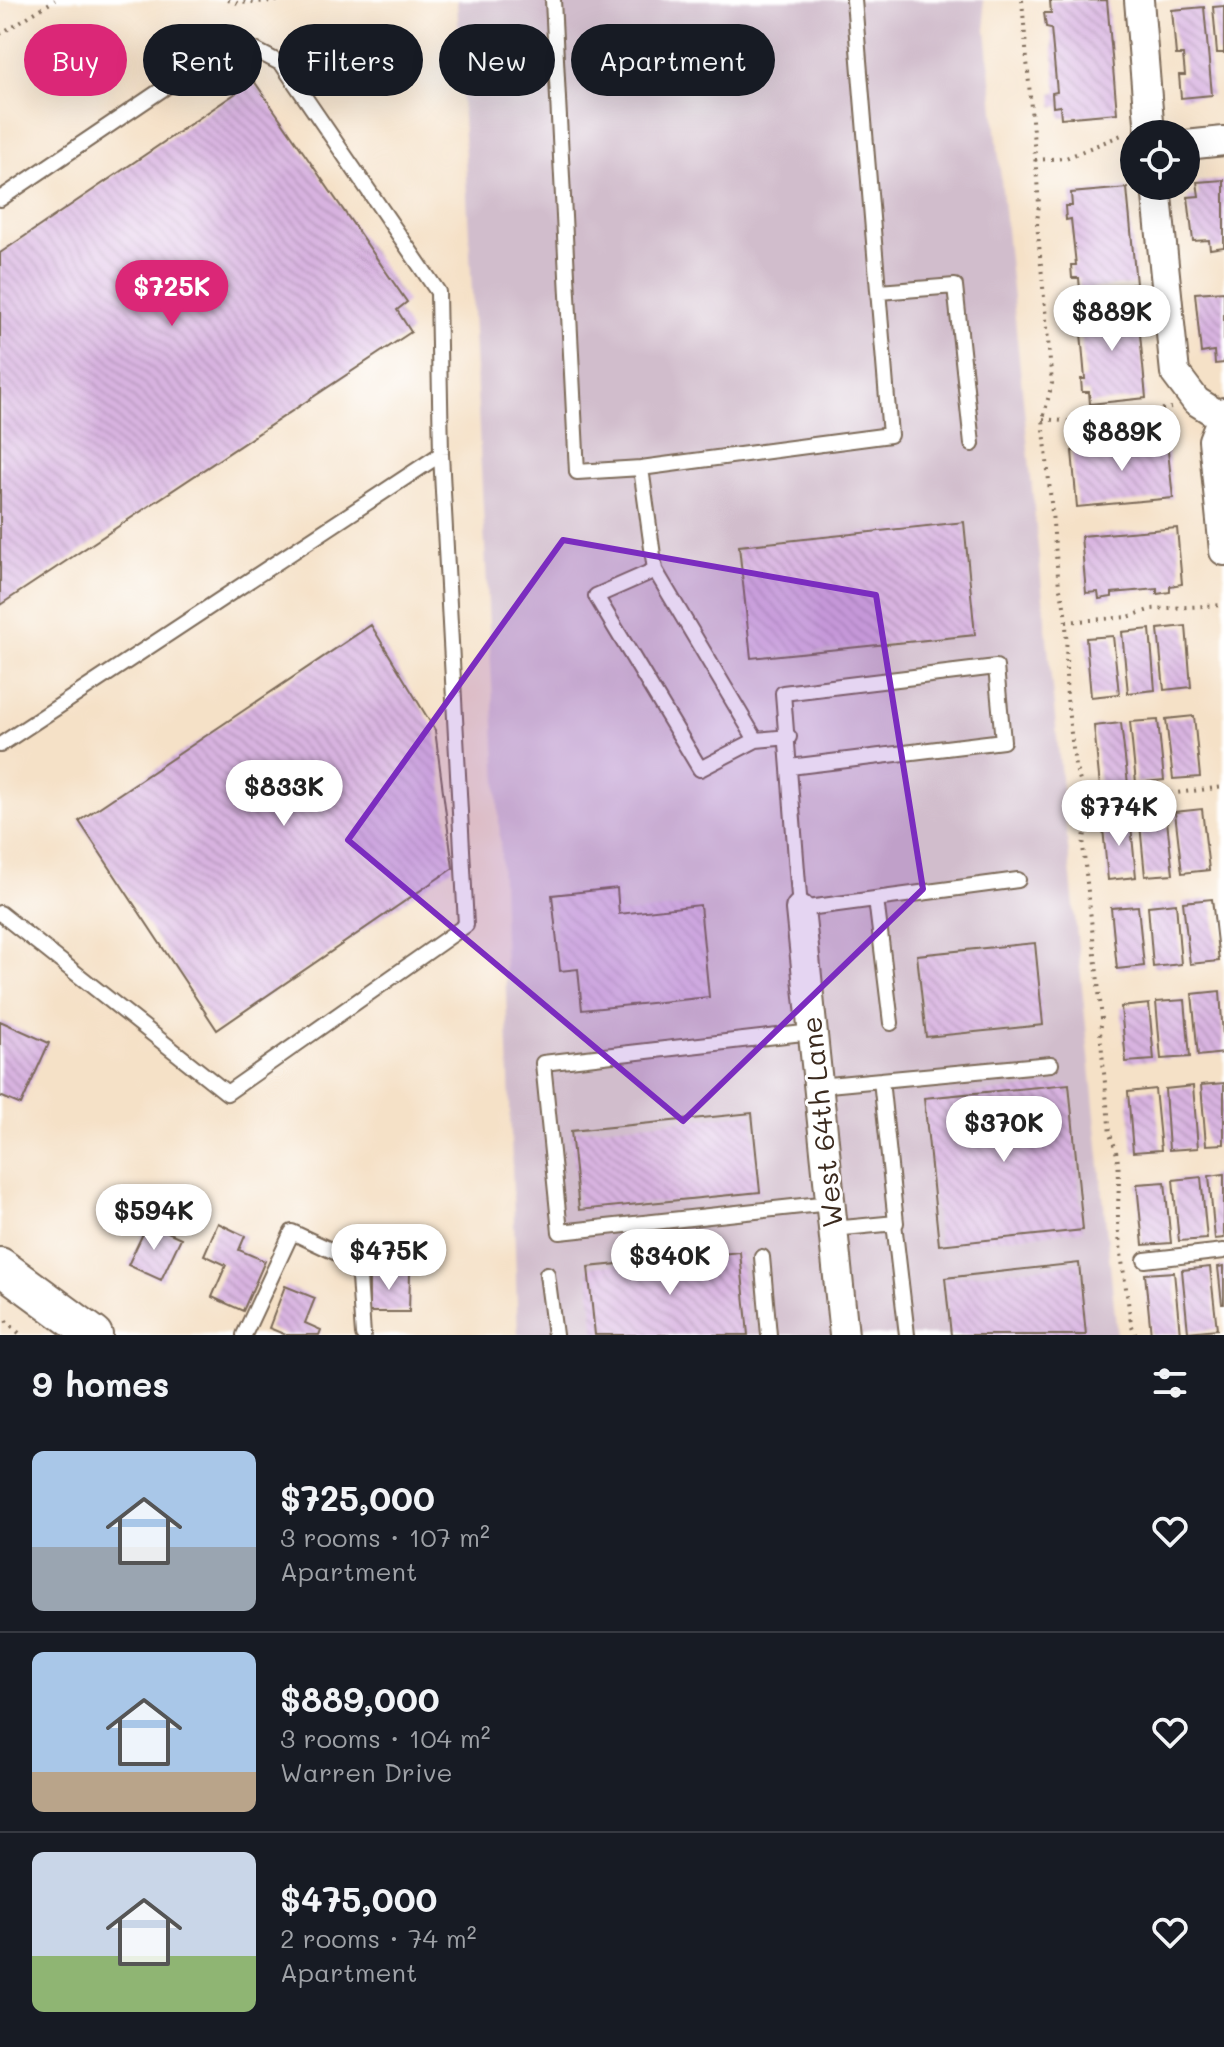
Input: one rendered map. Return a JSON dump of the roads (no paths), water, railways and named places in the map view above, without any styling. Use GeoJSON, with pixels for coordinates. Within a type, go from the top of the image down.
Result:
{"type":"FeatureCollection","features":[{"type":"Feature","properties":{"kind":"street"},"geometry":{"type":"LineString","coordinates":[[1139,0],[1149,120]]}},
{"type":"Feature","properties":{"kind":"street"},"geometry":{"type":"LineString","coordinates":[[1200,144],[1224,141]]}},
{"type":"Feature","properties":{"kind":"street"},"geometry":{"type":"LineString","coordinates":[[1157,200],[1175,373],[1196,401],[1222,414],[1213,440],[1224,551]]}},
{"type":"Feature","properties":{"kind":"street","name":"West 64th Lane"},"geometry":{"type":"LineString","coordinates":[[800,909],[844,1335]]}},
{"type":"Feature","properties":{"kind":"street"},"geometry":{"type":"LineString","coordinates":[[0,1266],[94,1335]]}},
{"type":"Feature","properties":{"kind":"lane"},"geometry":{"type":"LineString","coordinates":[[553,0],[577,472],[641,468],[890,435],[854,0]]}},
{"type":"Feature","properties":{"kind":"lane"},"geometry":{"type":"LineString","coordinates":[[0,199],[216,53],[253,49],[282,64],[438,292],[441,454],[466,925],[227,1093],[0,913]]}},
{"type":"Feature","properties":{"kind":"lane"},"geometry":{"type":"LineString","coordinates":[[879,292],[955,286],[972,444]]}},
{"type":"Feature","properties":{"kind":"lane"},"geometry":{"type":"LineString","coordinates":[[0,745],[441,454]]}},
{"type":"Feature","properties":{"kind":"lane"},"geometry":{"type":"LineString","coordinates":[[641,468],[655,570],[756,740]]}},
{"type":"Feature","properties":{"kind":"lane"},"geometry":{"type":"LineString","coordinates":[[655,570],[596,596],[700,769],[756,740],[789,737]]}},
{"type":"Feature","properties":{"kind":"lane"},"geometry":{"type":"LineString","coordinates":[[790,767],[1003,741],[996,667],[783,693],[789,737],[790,767],[800,909],[1018,880]]}},
{"type":"Feature","properties":{"kind":"lane"},"geometry":{"type":"LineString","coordinates":[[876,899],[891,1023]]}},
{"type":"Feature","properties":{"kind":"lane"},"geometry":{"type":"LineString","coordinates":[[812,1032],[543,1063],[560,1232],[832,1216],[894,1223]]}},
{"type":"Feature","properties":{"kind":"lane"},"geometry":{"type":"LineString","coordinates":[[818,1086],[1051,1064]]}},
{"type":"Feature","properties":{"kind":"lane"},"geometry":{"type":"LineString","coordinates":[[881,1080],[907,1335]]}},
{"type":"Feature","properties":{"kind":"lane"},"geometry":{"type":"LineString","coordinates":[[244,1335],[292,1232],[358,1263],[363,1335]]}},
{"type":"Feature","properties":{"kind":"lane"},"geometry":{"type":"LineString","coordinates":[[1145,1260],[1224,1251]]}},
{"type":"Feature","properties":{"kind":"lane"},"geometry":{"type":"LineString","coordinates":[[762,1257],[769,1335]]}},
{"type":"Feature","properties":{"kind":"lane"},"geometry":{"type":"LineString","coordinates":[[547,1274],[555,1335]]}}]}
